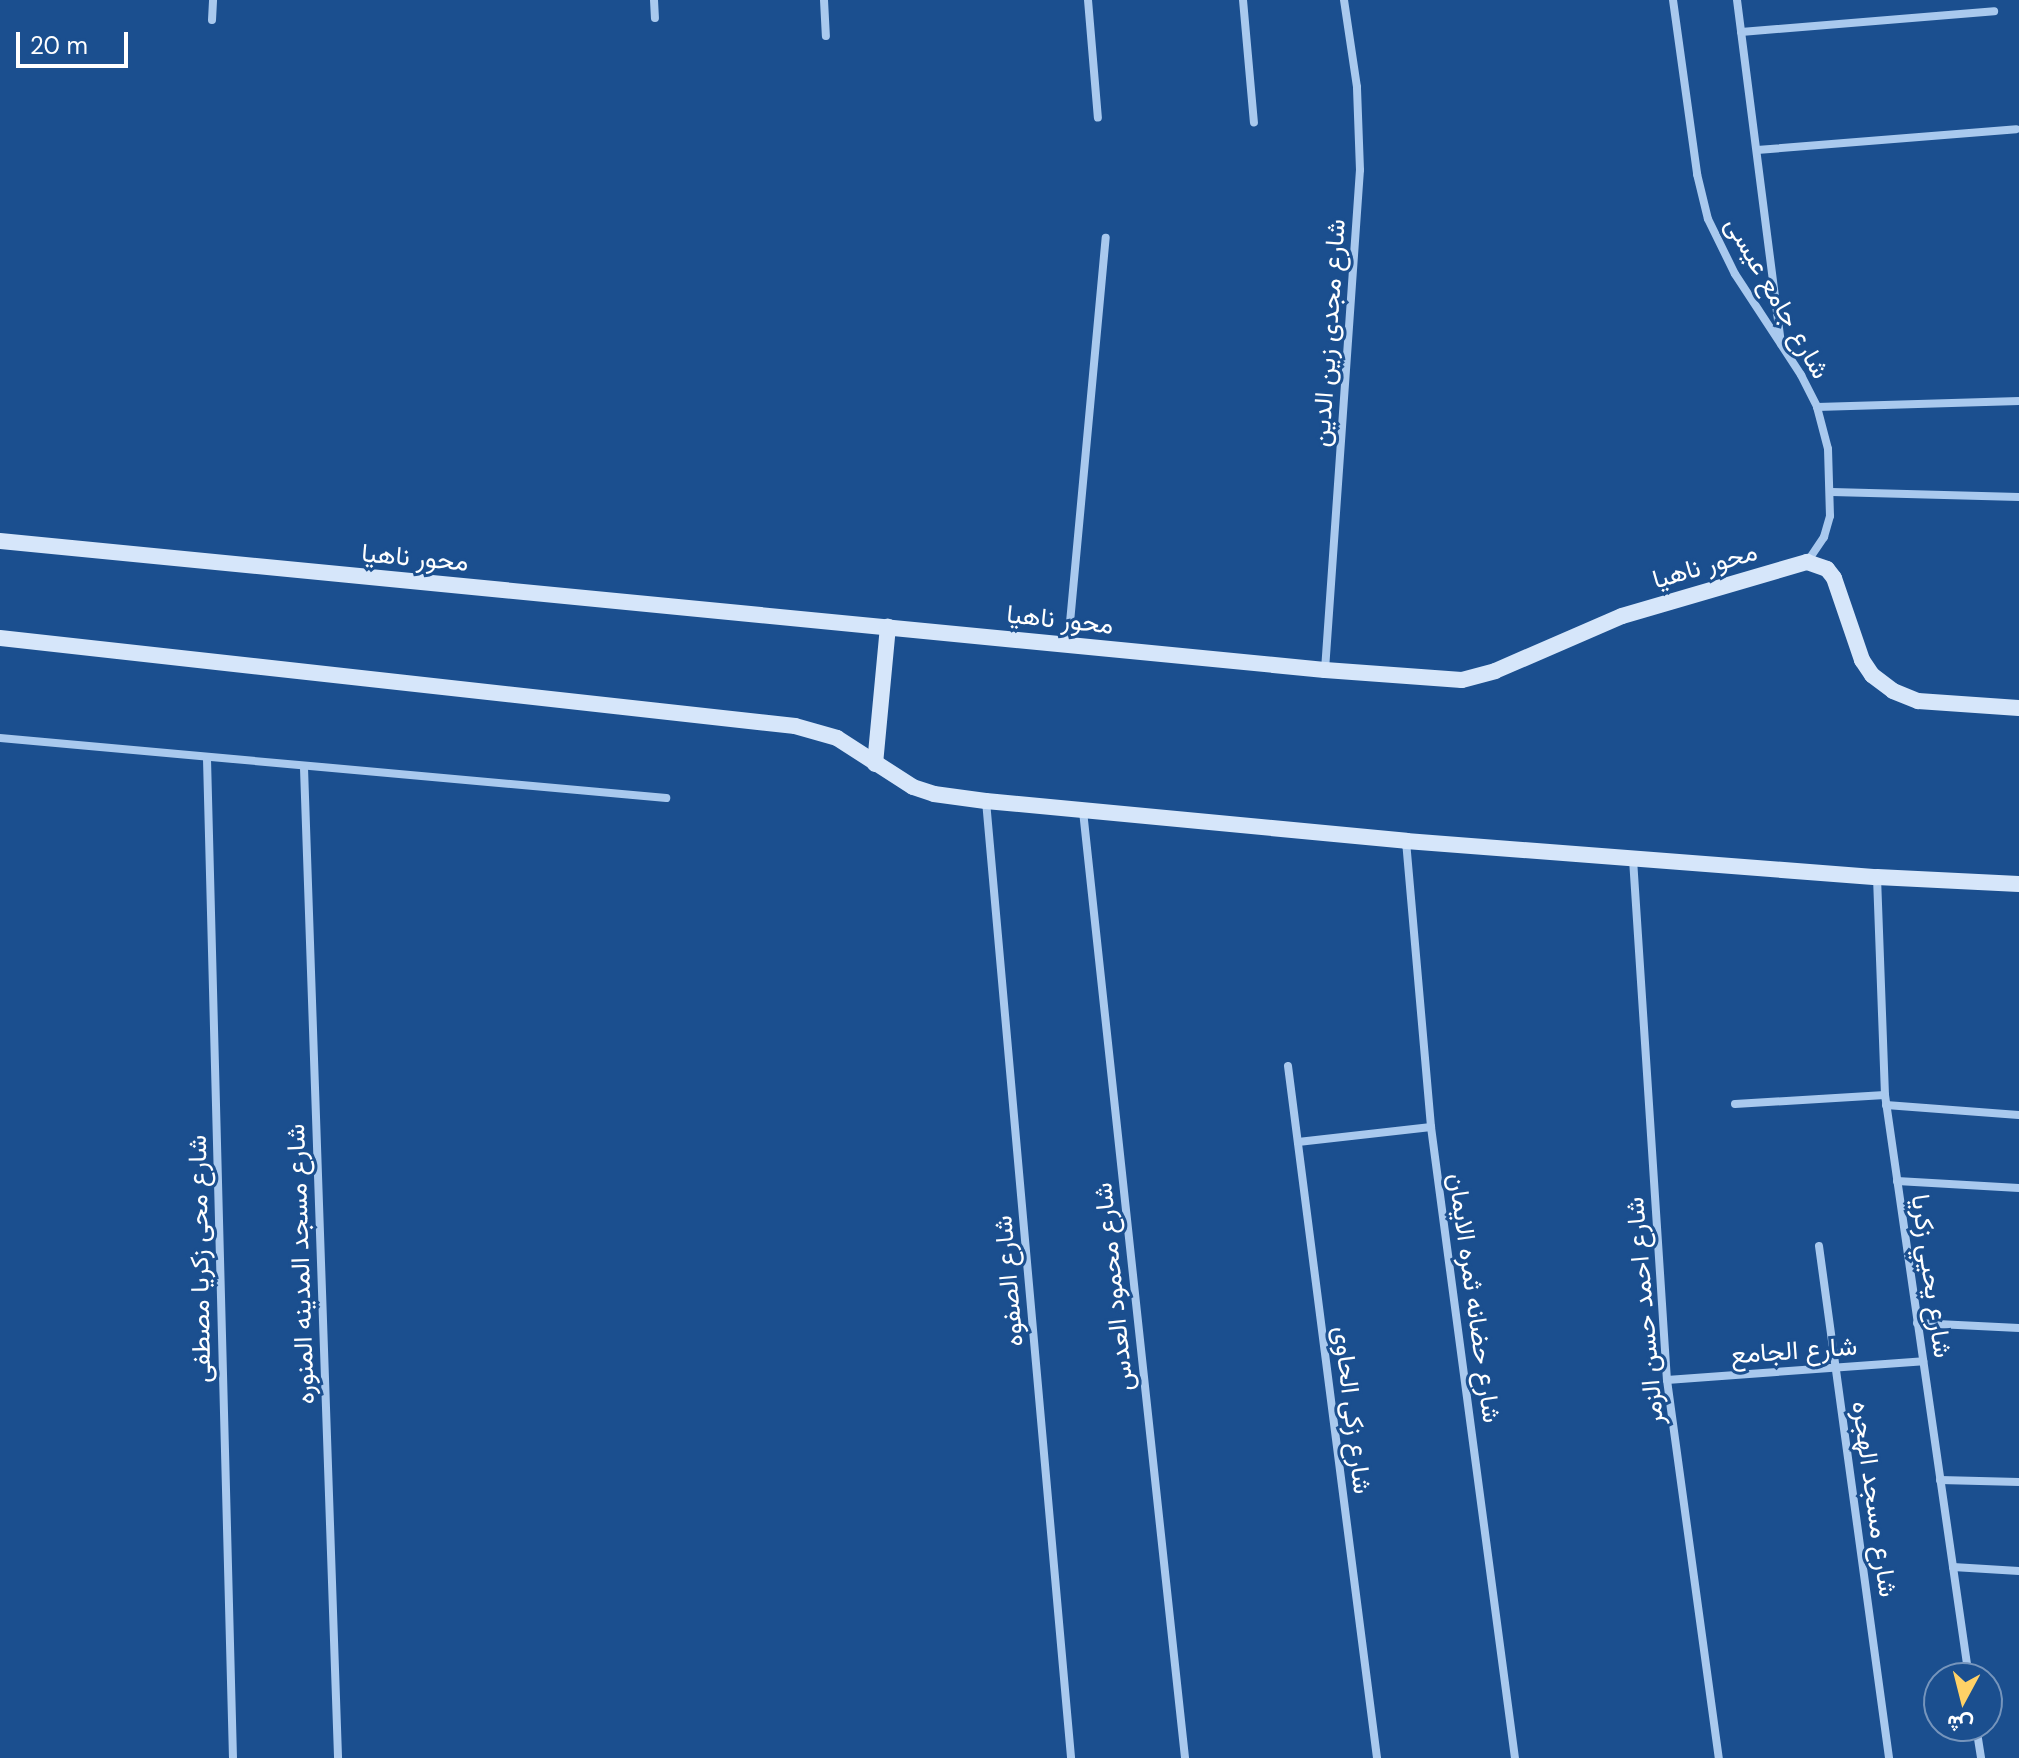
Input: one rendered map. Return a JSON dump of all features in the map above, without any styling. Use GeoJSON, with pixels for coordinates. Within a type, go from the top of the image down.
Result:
{"type":"FeatureCollection","features":[{"type":"Feature","properties":{"kind":"main road","name":"محور ناهيا"},"geometry":{"type":"LineString","coordinates":[[0,541],[1325,670],[1462,680],[1495,671],[1622,616],[1807,562]]}},
{"type":"Feature","properties":{"kind":"main road"},"geometry":{"type":"LineString","coordinates":[[1807,562],[1827,569],[1834,578],[1862,660],[1872,675],[1893,691],[1918,701],[2019,708]]}},
{"type":"Feature","properties":{"kind":"main road"},"geometry":{"type":"LineString","coordinates":[[875,764],[888,627]]}},
{"type":"Feature","properties":{"kind":"main road"},"geometry":{"type":"LineString","coordinates":[[0,638],[795,726],[837,738],[913,787],[934,794],[986,801],[1406,841],[1877,877],[2019,884]]}},
{"type":"Feature","properties":{"kind":"street"},"geometry":{"type":"LineString","coordinates":[[212,20],[213,0]]}},
{"type":"Feature","properties":{"kind":"street"},"geometry":{"type":"LineString","coordinates":[[654,0],[655,18]]}},
{"type":"Feature","properties":{"kind":"street"},"geometry":{"type":"LineString","coordinates":[[824,0],[826,36]]}},
{"type":"Feature","properties":{"kind":"street"},"geometry":{"type":"LineString","coordinates":[[1088,0],[1098,118]]}},
{"type":"Feature","properties":{"kind":"street"},"geometry":{"type":"LineString","coordinates":[[1243,0],[1254,123]]}},
{"type":"Feature","properties":{"kind":"street","name":"شارع مجدى زين الدين"},"geometry":{"type":"LineString","coordinates":[[1325,670],[1360,170],[1357,87],[1344,0]]}},
{"type":"Feature","properties":{"kind":"street","name":"شارع جامع عيسى"},"geometry":{"type":"LineString","coordinates":[[1673,0],[1697,174],[1708,219],[1735,274],[1817,407],[1828,449],[1832,492],[1828,527],[1807,562]]}},
{"type":"Feature","properties":{"kind":"street"},"geometry":{"type":"LineString","coordinates":[[1737,0],[1781,347]]}},
{"type":"Feature","properties":{"kind":"street"},"geometry":{"type":"LineString","coordinates":[[1741,32],[1994,11]]}},
{"type":"Feature","properties":{"kind":"street"},"geometry":{"type":"LineString","coordinates":[[1757,150],[2016,129]]}},
{"type":"Feature","properties":{"kind":"street"},"geometry":{"type":"LineString","coordinates":[[1068,645],[1106,238]]}},
{"type":"Feature","properties":{"kind":"street"},"geometry":{"type":"LineString","coordinates":[[1817,407],[2019,401]]}},
{"type":"Feature","properties":{"kind":"street"},"geometry":{"type":"LineString","coordinates":[[1832,492],[2019,497]]}},
{"type":"Feature","properties":{"kind":"street"},"geometry":{"type":"LineString","coordinates":[[0,738],[304,768],[666,798]]}},
{"type":"Feature","properties":{"kind":"street","name":"شارع محى زكريا مصطفى"},"geometry":{"type":"LineString","coordinates":[[207,759],[233,1758]]}},
{"type":"Feature","properties":{"kind":"street","name":"شارع مسجد المدينه المنوره"},"geometry":{"type":"LineString","coordinates":[[304,768],[338,1758]]}},
{"type":"Feature","properties":{"kind":"street","name":"شارع الصفوه"},"geometry":{"type":"LineString","coordinates":[[986,801],[1071,1758]]}},
{"type":"Feature","properties":{"kind":"street","name":"شارع محمود العدس"},"geometry":{"type":"LineString","coordinates":[[1083,811],[1185,1758]]}},
{"type":"Feature","properties":{"kind":"street","name":"شارع حضانه ثمره الايمان"},"geometry":{"type":"LineString","coordinates":[[1406,841],[1431,1127],[1515,1758]]}},
{"type":"Feature","properties":{"kind":"street","name":"شارع احمد حسن الزمر"},"geometry":{"type":"LineString","coordinates":[[1633,859],[1667,1380],[1719,1758]]}},
{"type":"Feature","properties":{"kind":"street","name":"شارع يحيي زكريا"},"geometry":{"type":"LineString","coordinates":[[1877,877],[1886,1105],[1967,1662]]}},
{"type":"Feature","properties":{"kind":"street","name":"شارع زكى الحاوى"},"geometry":{"type":"LineString","coordinates":[[1288,1066],[1377,1758]]}},
{"type":"Feature","properties":{"kind":"street"},"geometry":{"type":"LineString","coordinates":[[1735,1104],[1885,1095]]}},
{"type":"Feature","properties":{"kind":"street"},"geometry":{"type":"LineString","coordinates":[[1886,1105],[2019,1115]]}},
{"type":"Feature","properties":{"kind":"street"},"geometry":{"type":"LineString","coordinates":[[1298,1142],[1431,1127]]}},
{"type":"Feature","properties":{"kind":"street"},"geometry":{"type":"LineString","coordinates":[[1897,1181],[2019,1188]]}},
{"type":"Feature","properties":{"kind":"street","name":"شارع مسجد الهجره"},"geometry":{"type":"LineString","coordinates":[[1819,1246],[1889,1758]]}},
{"type":"Feature","properties":{"kind":"street"},"geometry":{"type":"LineString","coordinates":[[1917,1323],[2019,1328]]}},
{"type":"Feature","properties":{"kind":"street","name":"شارع الجامع"},"geometry":{"type":"LineString","coordinates":[[1667,1380],[1923,1361]]}},
{"type":"Feature","properties":{"kind":"street"},"geometry":{"type":"LineString","coordinates":[[1940,1480],[2019,1482]]}},
{"type":"Feature","properties":{"kind":"street"},"geometry":{"type":"LineString","coordinates":[[1953,1567],[2019,1571]]}}]}
